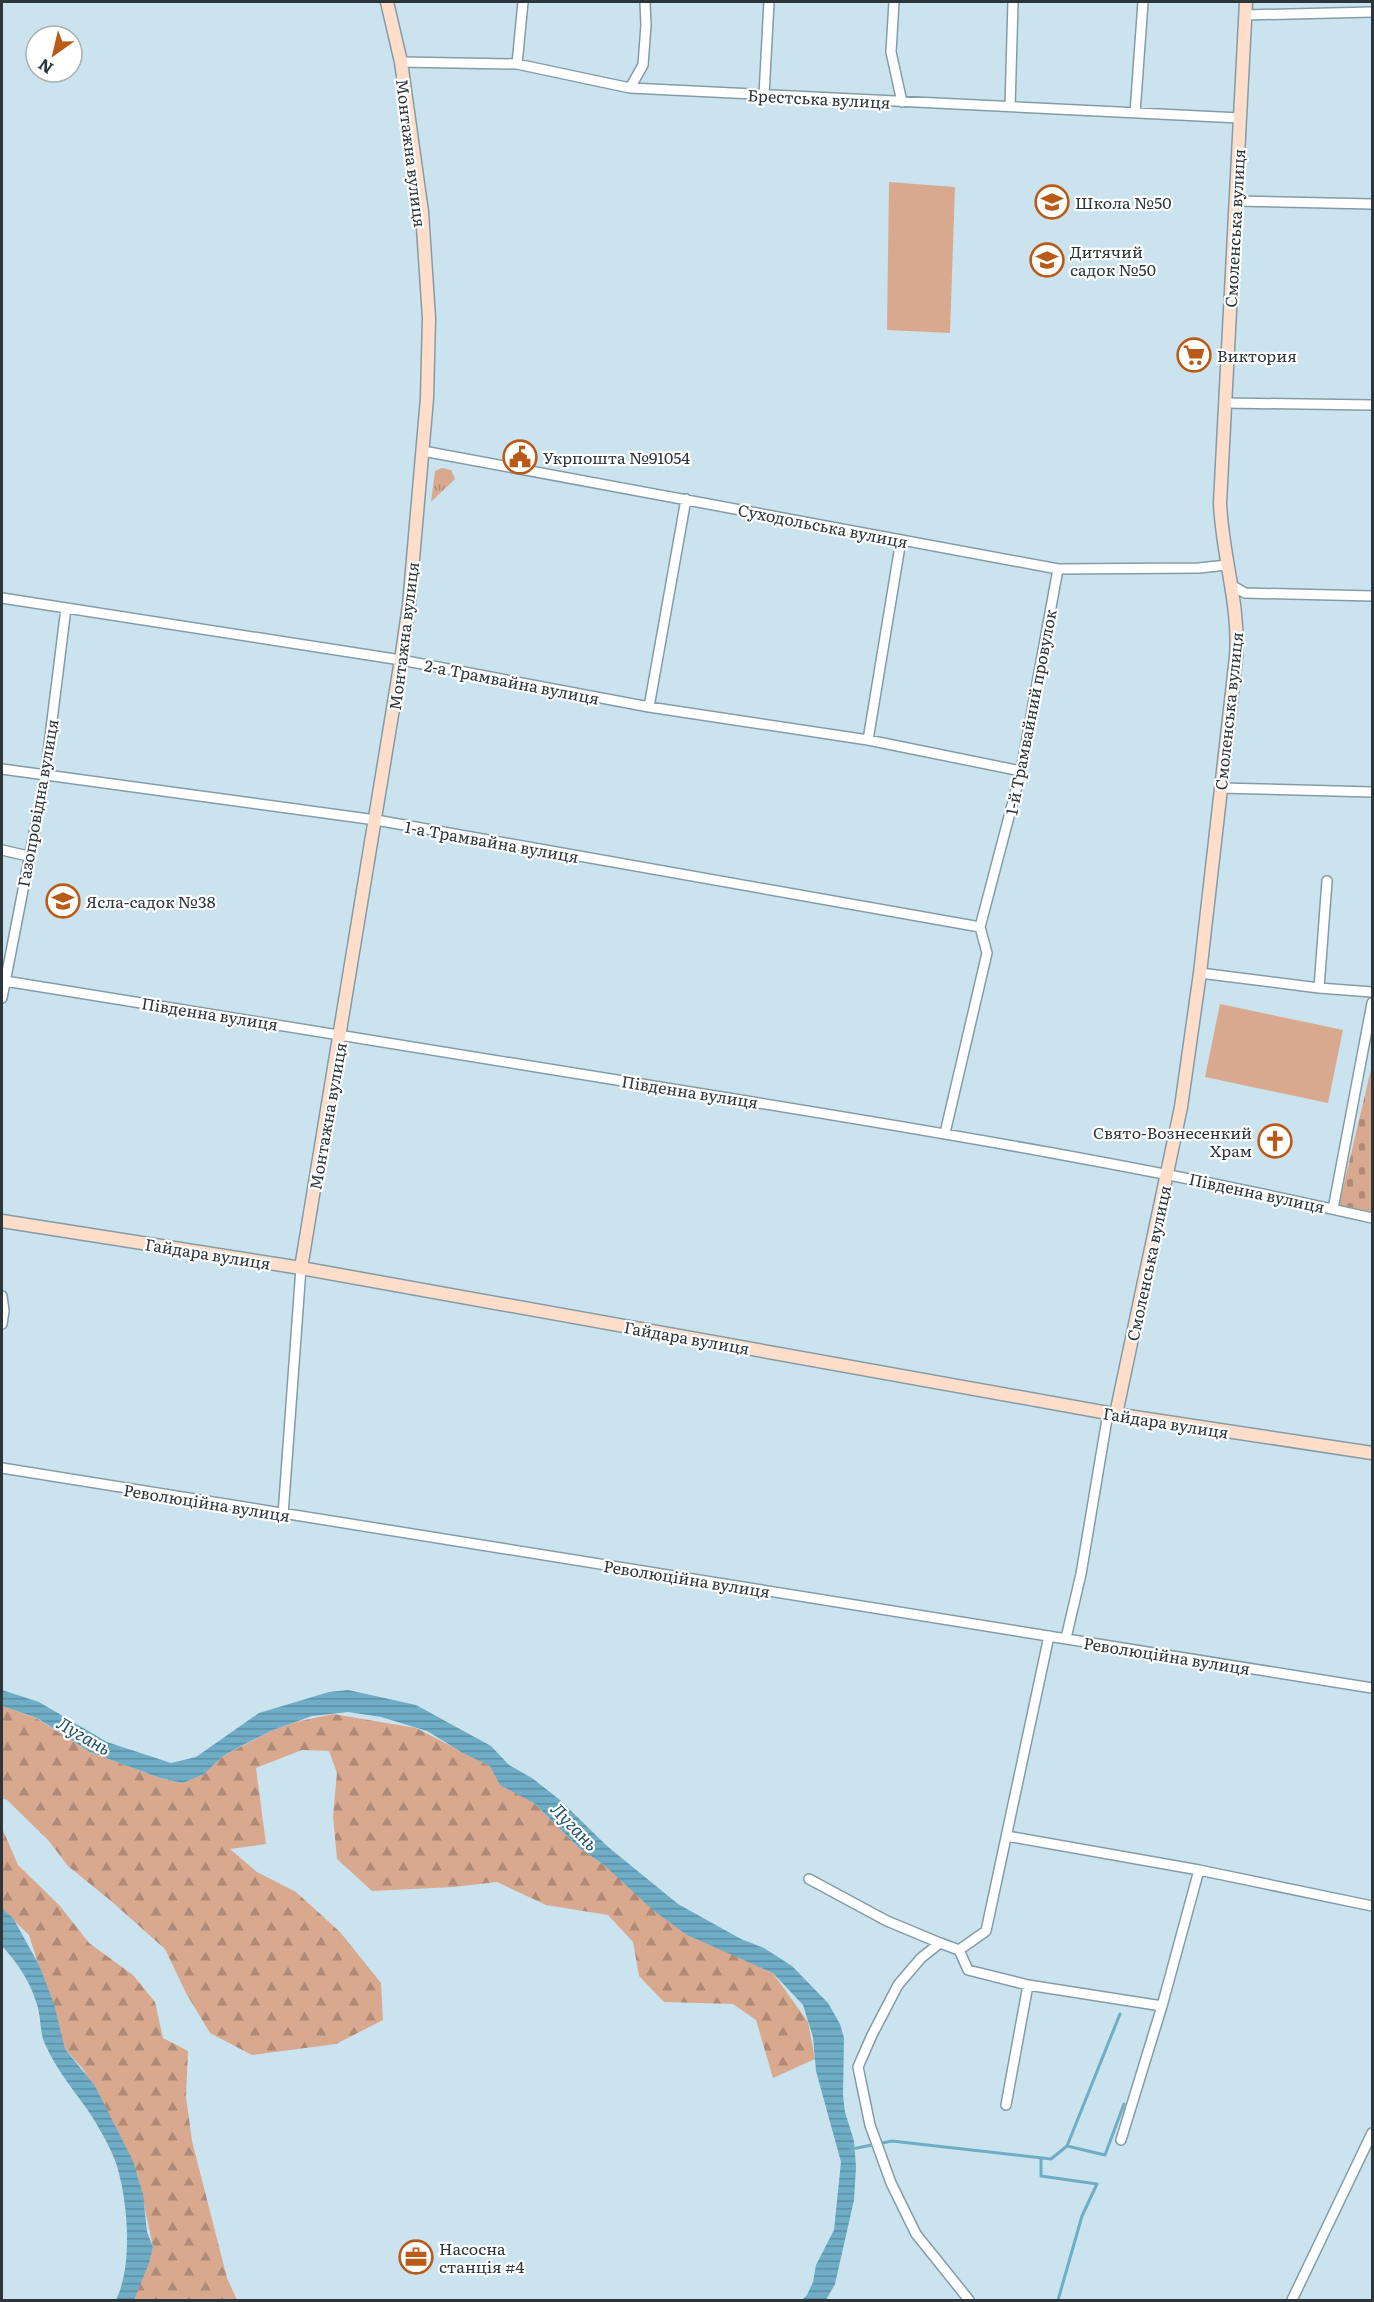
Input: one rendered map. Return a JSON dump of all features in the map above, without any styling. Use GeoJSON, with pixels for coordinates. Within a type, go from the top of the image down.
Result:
{"type":"FeatureCollection","features":[{"type":"Feature","properties":{"kind":"street","name":"Монтажна вулиця"},"geometry":{"type":"LineString","coordinates":[[301,1268],[376,820],[409,605],[427,398],[429,318],[422,212],[400,62],[387,2]]}},
{"type":"Feature","properties":{"kind":"street"},"geometry":{"type":"LineString","coordinates":[[517,64],[523,2]]}},
{"type":"Feature","properties":{"kind":"street"},"geometry":{"type":"LineString","coordinates":[[630,88],[643,65],[645,2]]}},
{"type":"Feature","properties":{"kind":"street"},"geometry":{"type":"LineString","coordinates":[[764,95],[769,2]]}},
{"type":"Feature","properties":{"kind":"street"},"geometry":{"type":"LineString","coordinates":[[894,2],[891,52],[902,102]]}},
{"type":"Feature","properties":{"kind":"street"},"geometry":{"type":"LineString","coordinates":[[1010,107],[1013,2]]}},
{"type":"Feature","properties":{"kind":"street"},"geometry":{"type":"LineString","coordinates":[[1135,113],[1143,2]]}},
{"type":"Feature","properties":{"kind":"street","name":"Смоленська вулиця"},"geometry":{"type":"LineString","coordinates":[[1112,1414],[1181,1107],[1200,973],[1238,636],[1221,530],[1220,503],[1246,2]]}},
{"type":"Feature","properties":{"kind":"street"},"geometry":{"type":"LineString","coordinates":[[1245,15],[1372,12]]}},
{"type":"Feature","properties":{"kind":"street","name":"Брестська вулиця"},"geometry":{"type":"LineString","coordinates":[[400,62],[517,64],[630,88],[1240,118]]}},
{"type":"Feature","properties":{"kind":"street"},"geometry":{"type":"LineString","coordinates":[[1237,201],[1372,204]]}},
{"type":"Feature","properties":{"kind":"street"},"geometry":{"type":"LineString","coordinates":[[1224,404],[1372,405]]}},
{"type":"Feature","properties":{"kind":"street","name":"Суходольська вулиця"},"geometry":{"type":"LineString","coordinates":[[423,450],[1058,568],[1199,568],[1227,565]]}},
{"type":"Feature","properties":{"kind":"street"},"geometry":{"type":"LineString","coordinates":[[649,707],[686,499]]}},
{"type":"Feature","properties":{"kind":"street"},"geometry":{"type":"LineString","coordinates":[[868,740],[902,540]]}},
{"type":"Feature","properties":{"kind":"street","name":"1-й Трамвайний провулок"},"geometry":{"type":"LineString","coordinates":[[945,1134],[987,952],[980,927],[1021,771],[1058,568]]}},
{"type":"Feature","properties":{"kind":"street"},"geometry":{"type":"LineString","coordinates":[[1231,585],[1245,593],[1372,596]]}},
{"type":"Feature","properties":{"kind":"street","name":"2-а Трамвайна вулиця"},"geometry":{"type":"LineString","coordinates":[[2,598],[401,660],[649,707],[868,740],[1021,771]]}},
{"type":"Feature","properties":{"kind":"street","name":"Газопровідна вулиця"},"geometry":{"type":"LineString","coordinates":[[2,998],[45,777],[66,608]]}},
{"type":"Feature","properties":{"kind":"street","name":"1-а Трамвайна вулиця"},"geometry":{"type":"LineString","coordinates":[[2,769],[45,777],[376,820],[980,927]]}},
{"type":"Feature","properties":{"kind":"street"},"geometry":{"type":"LineString","coordinates":[[1220,788],[1372,792]]}},
{"type":"Feature","properties":{"kind":"street"},"geometry":{"type":"LineString","coordinates":[[2,850],[28,856]]}},
{"type":"Feature","properties":{"kind":"street"},"geometry":{"type":"LineString","coordinates":[[1319,988],[1327,881]]}},
{"type":"Feature","properties":{"kind":"street"},"geometry":{"type":"LineString","coordinates":[[1200,973],[1319,988],[1372,992]]}},
{"type":"Feature","properties":{"kind":"street","name":"Південна вулиця"},"geometry":{"type":"LineString","coordinates":[[5,981],[945,1134],[1167,1173],[1372,1218]]}},
{"type":"Feature","properties":{"kind":"street"},"geometry":{"type":"LineString","coordinates":[[1333,1209],[1372,1003]]}},
{"type":"Feature","properties":{"kind":"street","name":"Гайдара вулиця"},"geometry":{"type":"LineString","coordinates":[[2,1221],[301,1268],[1112,1414],[1372,1453]]}},
{"type":"Feature","properties":{"kind":"street"},"geometry":{"type":"LineString","coordinates":[[283,1515],[301,1268]]}},
{"type":"Feature","properties":{"kind":"street"},"geometry":{"type":"LineString","coordinates":[[2,1296],[4,1311],[2,1324]]}},
{"type":"Feature","properties":{"kind":"street"},"geometry":{"type":"LineString","coordinates":[[1066,1638],[1112,1414]]}},
{"type":"Feature","properties":{"kind":"street","name":"Революційна вулиця"},"geometry":{"type":"LineString","coordinates":[[2,1468],[283,1515],[1372,1688]]}},
{"type":"Feature","properties":{"kind":"street"},"geometry":{"type":"LineString","coordinates":[[959,1950],[986,1931],[1049,1636]]}},
{"type":"Feature","properties":{"kind":"street"},"geometry":{"type":"LineString","coordinates":[[1007,1836],[1199,1870],[1372,1906]]}},
{"type":"Feature","properties":{"kind":"street"},"geometry":{"type":"LineString","coordinates":[[1122,2140],[1199,1870]]}},
{"type":"Feature","properties":{"kind":"street"},"geometry":{"type":"LineString","coordinates":[[809,1879],[887,1921],[959,1950],[968,1970],[1028,1985],[1162,2006]]}},
{"type":"Feature","properties":{"kind":"street"},"geometry":{"type":"LineString","coordinates":[[940,1943],[921,1958],[898,1984],[858,2067],[870,2125],[891,2183],[916,2234],[969,2301]]}},
{"type":"Feature","properties":{"kind":"street"},"geometry":{"type":"LineString","coordinates":[[1006,2105],[1028,1985]]}},
{"type":"Feature","properties":{"kind":"street"},"geometry":{"type":"LineString","coordinates":[[1292,2301],[1372,2133]]}},
{"type":"Feature","properties":{"kind":"green space"},"geometry":{"type":"Polygon","coordinates":[[[889,182],[955,187],[950,333],[887,330],[889,182]]]}},
{"type":"Feature","properties":{"kind":"green space"},"geometry":{"type":"Polygon","coordinates":[[[442,468],[451,470],[455,479],[431,502],[435,471],[442,468]]]}},
{"type":"Feature","properties":{"kind":"green space"},"geometry":{"type":"Polygon","coordinates":[[[1220,1004],[1343,1030],[1328,1103],[1205,1077],[1220,1004]]]}},
{"type":"Feature","properties":{"kind":"green space"},"geometry":{"type":"Polygon","coordinates":[[[1372,1065],[1372,1212],[1339,1205],[1372,1065]]]}},
{"type":"Feature","properties":{"kind":"green space"},"geometry":{"type":"Polygon","coordinates":[[[2,1706],[36,1718],[90,1752],[160,1778],[183,1783],[204,1774],[223,1756],[273,1730],[296,1722],[333,1714],[416,1728],[490,1766],[534,1803],[578,1847],[734,1955],[773,1973],[808,2022],[815,2059],[773,2078],[756,2020],[733,2004],[664,2002],[639,1976],[633,1942],[608,1915],[546,1905],[497,1882],[454,1887],[372,1891],[337,1859],[333,1816],[337,1773],[329,1751],[302,1750],[256,1768],[266,1844],[230,1849],[257,1872],[296,1892],[340,1932],[381,1983],[383,2020],[336,2044],[252,2055],[210,2033],[186,1993],[165,1949],[68,1866],[48,1840],[7,1800],[2,1798],[2,1706]]]}},
{"type":"Feature","properties":{"kind":"green space"},"geometry":{"type":"Polygon","coordinates":[[[2,1828],[18,1865],[60,1906],[89,1943],[133,1975],[155,2002],[163,2038],[188,2051],[186,2097],[192,2141],[227,2278],[237,2300],[134,2300],[153,2247],[138,2176],[83,2069],[65,2049],[29,1935],[2,1909],[2,1828]]]}},
{"type":"Feature","properties":{"kind":"water","name":"Лугань"},"geometry":{"type":"Polygon","coordinates":[[[2,1690],[39,1702],[107,1742],[171,1763],[196,1757],[259,1713],[329,1692],[348,1690],[416,1705],[491,1746],[509,1765],[532,1778],[560,1800],[607,1846],[678,1904],[741,1939],[764,1948],[792,1966],[828,2003],[840,2024],[844,2038],[843,2095],[845,2112],[854,2141],[856,2167],[854,2200],[835,2284],[826,2300],[802,2300],[813,2282],[816,2265],[834,2230],[841,2162],[816,2071],[813,2037],[803,2005],[773,1973],[687,1935],[654,1911],[604,1865],[578,1847],[534,1803],[500,1785],[490,1766],[427,1731],[381,1717],[348,1712],[312,1716],[273,1730],[241,1746],[223,1756],[204,1774],[183,1783],[160,1778],[90,1752],[37,1718],[2,1706],[2,1690]]]}},
{"type":"Feature","properties":{"kind":"water"},"geometry":{"type":"Polygon","coordinates":[[[2,1908],[13,1918],[39,1965],[54,2004],[65,2049],[95,2086],[133,2161],[143,2194],[147,2232],[153,2247],[134,2300],[116,2300],[125,2270],[127,2252],[126,2215],[117,2166],[100,2129],[49,2053],[42,2036],[38,2008],[32,1991],[19,1967],[2,1946],[2,1908]]]}},
{"type":"Feature","properties":{"kind":"waterway"},"geometry":{"type":"LineString","coordinates":[[852,2149],[892,2141],[1051,2159],[1067,2146],[1120,2014]]}},
{"type":"Feature","properties":{"kind":"waterway"},"geometry":{"type":"LineString","coordinates":[[1067,2146],[1105,2155],[1124,2104]]}},
{"type":"Feature","properties":{"kind":"waterway"},"geometry":{"type":"LineString","coordinates":[[1041,2159],[1041,2176],[1097,2184],[1082,2216],[1058,2300]]}},
{"type":"Feature","properties":{"kind":"place","name":"Школа №50"},"geometry":{"type":"Point","coordinates":[1052,202]}},
{"type":"Feature","properties":{"kind":"place","name":"Дитячий садок №50"},"geometry":{"type":"Point","coordinates":[1047,260]}},
{"type":"Feature","properties":{"kind":"place","name":"Виктория"},"geometry":{"type":"Point","coordinates":[1194,355]}},
{"type":"Feature","properties":{"kind":"place","name":"Укрпошта №91054"},"geometry":{"type":"Point","coordinates":[520,457]}},
{"type":"Feature","properties":{"kind":"place","name":"Ясла-садок №38"},"geometry":{"type":"Point","coordinates":[63,901]}},
{"type":"Feature","properties":{"kind":"place","name":"Свято-Вознесенкий Храм"},"geometry":{"type":"Point","coordinates":[1275,1141]}},
{"type":"Feature","properties":{"kind":"place","name":"Насосна станція #4"},"geometry":{"type":"Point","coordinates":[416,2257]}}]}
